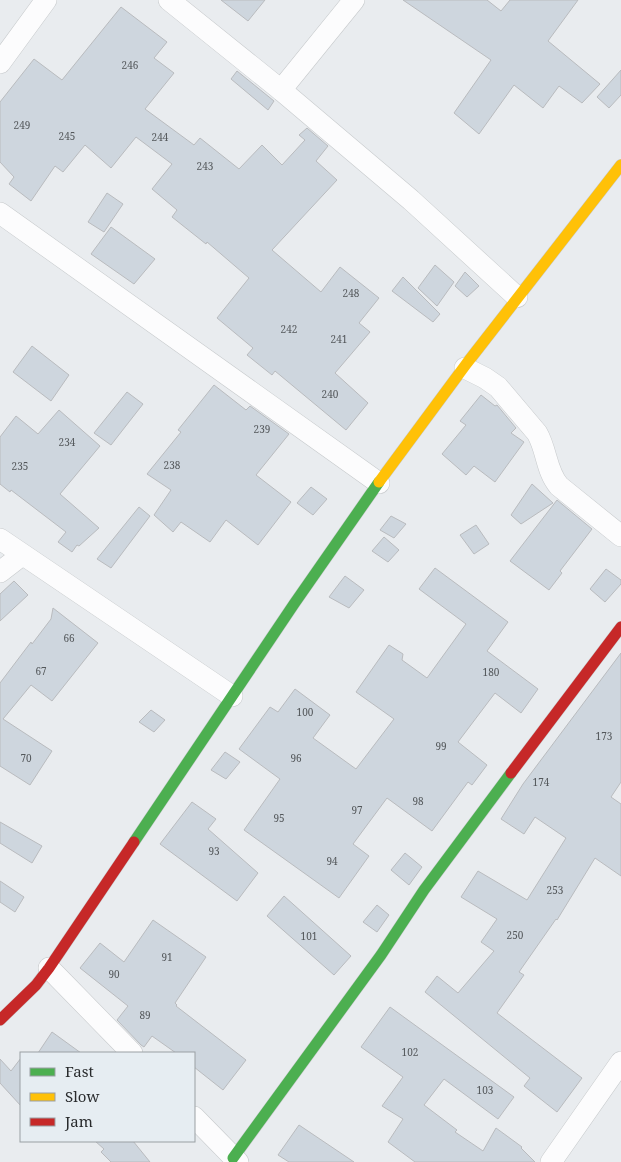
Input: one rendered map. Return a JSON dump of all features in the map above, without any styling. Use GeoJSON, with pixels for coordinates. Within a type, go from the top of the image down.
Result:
{"type":"FeatureCollection","features":[{"type":"Feature","properties":{"kind":"street"},"geometry":{"type":"LineString","coordinates":[[0,62],[46,0]]}},
{"type":"Feature","properties":{"kind":"street"},"geometry":{"type":"LineString","coordinates":[[169,0],[281,90],[411,200],[517,297]]}},
{"type":"Feature","properties":{"kind":"street"},"geometry":{"type":"LineString","coordinates":[[281,90],[354,0]]}},
{"type":"Feature","properties":{"kind":"street"},"geometry":{"type":"LineString","coordinates":[[0,1020],[36,985],[49,968],[232,696],[379,483],[517,297],[621,165]]}},
{"type":"Feature","properties":{"kind":"street"},"geometry":{"type":"LineString","coordinates":[[0,213],[379,483]]}},
{"type":"Feature","properties":{"kind":"street"},"geometry":{"type":"LineString","coordinates":[[465,368],[498,387],[537,433],[552,476],[558,486],[621,536]]}},
{"type":"Feature","properties":{"kind":"street"},"geometry":{"type":"LineString","coordinates":[[0,539],[232,696]]}},
{"type":"Feature","properties":{"kind":"street"},"geometry":{"type":"LineString","coordinates":[[0,572],[22,555]]}},
{"type":"Feature","properties":{"kind":"street"},"geometry":{"type":"LineString","coordinates":[[195,1118],[236,1160],[381,955],[424,890],[621,627]]}},
{"type":"Feature","properties":{"kind":"street"},"geometry":{"type":"LineString","coordinates":[[49,968],[131,1052]]}},
{"type":"Feature","properties":{"kind":"street"},"geometry":{"type":"LineString","coordinates":[[551,1162],[621,1062]]}},
{"type":"Feature","properties":{"kind":"building"},"geometry":{"type":"Polygon","coordinates":[[[221,0],[265,0],[248,21],[221,0]]]}},
{"type":"Feature","properties":{"kind":"building"},"geometry":{"type":"Polygon","coordinates":[[[403,0],[487,0],[501,11],[510,0],[578,0],[548,41],[600,84],[582,103],[559,86],[543,108],[514,85],[479,134],[454,113],[491,60],[403,0]]]}},
{"type":"Feature","properties":{"kind":"building"},"geometry":{"type":"Polygon","coordinates":[[[121,7],[167,42],[154,58],[174,73],[145,109],[194,145],[200,138],[239,169],[262,145],[282,165],[305,140],[299,135],[307,128],[328,146],[316,161],[337,180],[272,250],[321,292],[340,267],[379,298],[359,323],[370,332],[335,373],[368,403],[346,430],[275,371],[272,375],[247,355],[253,348],[217,318],[249,278],[207,242],[206,244],[172,217],[177,210],[152,189],[172,164],[136,137],[111,168],[85,145],[63,172],[55,166],[31,201],[9,184],[14,177],[0,162],[0,102],[34,59],[62,80],[121,7]]]}},
{"type":"Feature","properties":{"kind":"building"},"geometry":{"type":"Polygon","coordinates":[[[621,70],[621,95],[609,108],[597,97],[621,70]]]}},
{"type":"Feature","properties":{"kind":"building"},"geometry":{"type":"Polygon","coordinates":[[[237,71],[274,101],[268,110],[231,79],[237,71]]]}},
{"type":"Feature","properties":{"kind":"building"},"geometry":{"type":"Polygon","coordinates":[[[107,193],[123,204],[104,232],[88,222],[107,193]]]}},
{"type":"Feature","properties":{"kind":"building"},"geometry":{"type":"Polygon","coordinates":[[[111,227],[155,259],[134,284],[91,254],[111,227]]]}},
{"type":"Feature","properties":{"kind":"building"},"geometry":{"type":"Polygon","coordinates":[[[435,265],[454,282],[437,306],[418,288],[435,265]]]}},
{"type":"Feature","properties":{"kind":"building"},"geometry":{"type":"Polygon","coordinates":[[[465,272],[479,286],[467,297],[455,286],[465,272]]]}},
{"type":"Feature","properties":{"kind":"building"},"geometry":{"type":"Polygon","coordinates":[[[403,277],[440,314],[433,322],[392,291],[403,277]]]}},
{"type":"Feature","properties":{"kind":"building"},"geometry":{"type":"Polygon","coordinates":[[[32,346],[69,375],[51,401],[13,372],[32,346]]]}},
{"type":"Feature","properties":{"kind":"building"},"geometry":{"type":"Polygon","coordinates":[[[214,385],[246,410],[250,406],[289,434],[256,475],[291,502],[258,545],[226,520],[210,542],[181,522],[173,532],[154,515],[171,490],[147,474],[181,432],[178,430],[214,385]]]}},
{"type":"Feature","properties":{"kind":"building"},"geometry":{"type":"Polygon","coordinates":[[[127,392],[143,404],[111,445],[94,433],[127,392]]]}},
{"type":"Feature","properties":{"kind":"building"},"geometry":{"type":"Polygon","coordinates":[[[481,395],[495,406],[497,405],[516,428],[511,433],[524,442],[495,482],[474,466],[466,475],[442,454],[466,425],[460,421],[481,395]]]}},
{"type":"Feature","properties":{"kind":"building"},"geometry":{"type":"Polygon","coordinates":[[[59,410],[100,446],[60,494],[99,528],[79,546],[77,545],[72,552],[58,542],[66,532],[11,490],[10,492],[0,484],[0,437],[16,416],[38,434],[59,410]]]}},
{"type":"Feature","properties":{"kind":"building"},"geometry":{"type":"Polygon","coordinates":[[[532,484],[553,503],[521,524],[511,515],[532,484]]]}},
{"type":"Feature","properties":{"kind":"building"},"geometry":{"type":"Polygon","coordinates":[[[311,487],[327,499],[313,515],[297,503],[311,487]]]}},
{"type":"Feature","properties":{"kind":"building"},"geometry":{"type":"Polygon","coordinates":[[[557,500],[592,529],[560,571],[562,573],[549,590],[510,561],[557,500]]]}},
{"type":"Feature","properties":{"kind":"building"},"geometry":{"type":"Polygon","coordinates":[[[139,507],[150,516],[111,568],[97,559],[139,507]]]}},
{"type":"Feature","properties":{"kind":"building"},"geometry":{"type":"Polygon","coordinates":[[[391,516],[406,524],[394,538],[380,530],[391,516]]]}},
{"type":"Feature","properties":{"kind":"building"},"geometry":{"type":"Polygon","coordinates":[[[476,525],[489,544],[474,554],[460,535],[476,525]]]}},
{"type":"Feature","properties":{"kind":"building"},"geometry":{"type":"Polygon","coordinates":[[[384,537],[399,550],[388,562],[372,551],[384,537]]]}},
{"type":"Feature","properties":{"kind":"building"},"geometry":{"type":"Polygon","coordinates":[[[435,568],[508,622],[487,651],[538,689],[521,713],[495,693],[458,742],[487,765],[472,785],[468,782],[432,831],[387,798],[353,844],[369,856],[339,898],[244,830],[280,779],[239,749],[270,707],[278,712],[295,689],[330,715],[313,738],[356,769],[394,719],[356,692],[389,645],[403,654],[402,660],[427,678],[466,624],[419,589],[435,568]]]}},
{"type":"Feature","properties":{"kind":"building"},"geometry":{"type":"Polygon","coordinates":[[[606,569],[621,580],[621,584],[605,602],[590,589],[606,569]]]}},
{"type":"Feature","properties":{"kind":"building"},"geometry":{"type":"Polygon","coordinates":[[[345,576],[364,590],[349,608],[329,597],[345,576]]]}},
{"type":"Feature","properties":{"kind":"building"},"geometry":{"type":"Polygon","coordinates":[[[14,581],[28,595],[0,621],[0,594],[14,581]]]}},
{"type":"Feature","properties":{"kind":"building"},"geometry":{"type":"Polygon","coordinates":[[[53,608],[98,643],[52,701],[31,685],[3,719],[52,751],[30,785],[0,766],[0,683],[51,619],[53,608]]]}},
{"type":"Feature","properties":{"kind":"building"},"geometry":{"type":"Polygon","coordinates":[[[621,653],[621,782],[611,797],[621,804],[621,876],[595,858],[557,920],[519,972],[524,975],[497,1013],[582,1078],[557,1112],[524,1086],[530,1078],[425,992],[437,976],[458,993],[494,951],[481,942],[497,919],[461,897],[478,871],[527,900],[566,838],[535,817],[524,834],[501,819],[523,784],[621,653]]]}},
{"type":"Feature","properties":{"kind":"building"},"geometry":{"type":"Polygon","coordinates":[[[151,710],[165,720],[154,732],[139,722],[151,710]]]}},
{"type":"Feature","properties":{"kind":"building"},"geometry":{"type":"Polygon","coordinates":[[[225,752],[240,762],[226,779],[211,770],[225,752]]]}},
{"type":"Feature","properties":{"kind":"building"},"geometry":{"type":"Polygon","coordinates":[[[192,802],[216,819],[208,829],[258,873],[237,901],[160,844],[192,802]]]}},
{"type":"Feature","properties":{"kind":"building"},"geometry":{"type":"Polygon","coordinates":[[[0,822],[42,846],[32,863],[0,843],[0,822]]]}},
{"type":"Feature","properties":{"kind":"building"},"geometry":{"type":"Polygon","coordinates":[[[405,853],[422,867],[409,885],[391,870],[405,853]]]}},
{"type":"Feature","properties":{"kind":"building"},"geometry":{"type":"Polygon","coordinates":[[[0,881],[24,897],[15,912],[0,902],[0,881]]]}},
{"type":"Feature","properties":{"kind":"building"},"geometry":{"type":"Polygon","coordinates":[[[284,896],[351,956],[334,975],[267,916],[284,896]]]}},
{"type":"Feature","properties":{"kind":"building"},"geometry":{"type":"Polygon","coordinates":[[[377,905],[389,915],[377,932],[363,922],[377,905]]]}},
{"type":"Feature","properties":{"kind":"building"},"geometry":{"type":"Polygon","coordinates":[[[153,920],[206,957],[175,1003],[176,1006],[246,1060],[223,1090],[195,1068],[195,1052],[175,1052],[152,1036],[144,1047],[141,1045],[117,1020],[128,1006],[80,968],[100,943],[124,962],[153,920]]]}},
{"type":"Feature","properties":{"kind":"building"},"geometry":{"type":"Polygon","coordinates":[[[390,1007],[514,1097],[498,1119],[444,1079],[424,1105],[457,1130],[455,1132],[483,1151],[496,1128],[522,1147],[535,1162],[415,1162],[388,1142],[403,1119],[382,1106],[403,1077],[361,1047],[390,1007]]]}},
{"type":"Feature","properties":{"kind":"building"},"geometry":{"type":"Polygon","coordinates":[[[52,1032],[80,1052],[39,1052],[52,1032]]]}},
{"type":"Feature","properties":{"kind":"building"},"geometry":{"type":"Polygon","coordinates":[[[0,1059],[11,1071],[20,1059],[20,1105],[0,1083],[0,1059]]]}},
{"type":"Feature","properties":{"kind":"building"},"geometry":{"type":"Polygon","coordinates":[[[299,1125],[354,1162],[289,1162],[278,1155],[299,1125]]]}},
{"type":"Feature","properties":{"kind":"building"},"geometry":{"type":"Polygon","coordinates":[[[96,1142],[134,1142],[150,1162],[111,1162],[101,1152],[104,1149],[96,1142]]]}},
{"type":"Feature","properties":{"kind":"traffic: fast"},"geometry":{"type":"LineString","coordinates":[[134,842],[294,604],[379,482]]}},
{"type":"Feature","properties":{"kind":"traffic: fast"},"geometry":{"type":"LineString","coordinates":[[233,1158],[381,955],[424,890],[511,773]]}},
{"type":"Feature","properties":{"kind":"traffic: slow"},"geometry":{"type":"LineString","coordinates":[[379,482],[467,363],[621,165]]}},
{"type":"Feature","properties":{"kind":"traffic: jam"},"geometry":{"type":"LineString","coordinates":[[511,773],[621,627]]}},
{"type":"Feature","properties":{"kind":"traffic: jam"},"geometry":{"type":"LineString","coordinates":[[0,1020],[36,985],[49,968],[134,842]]}}]}
